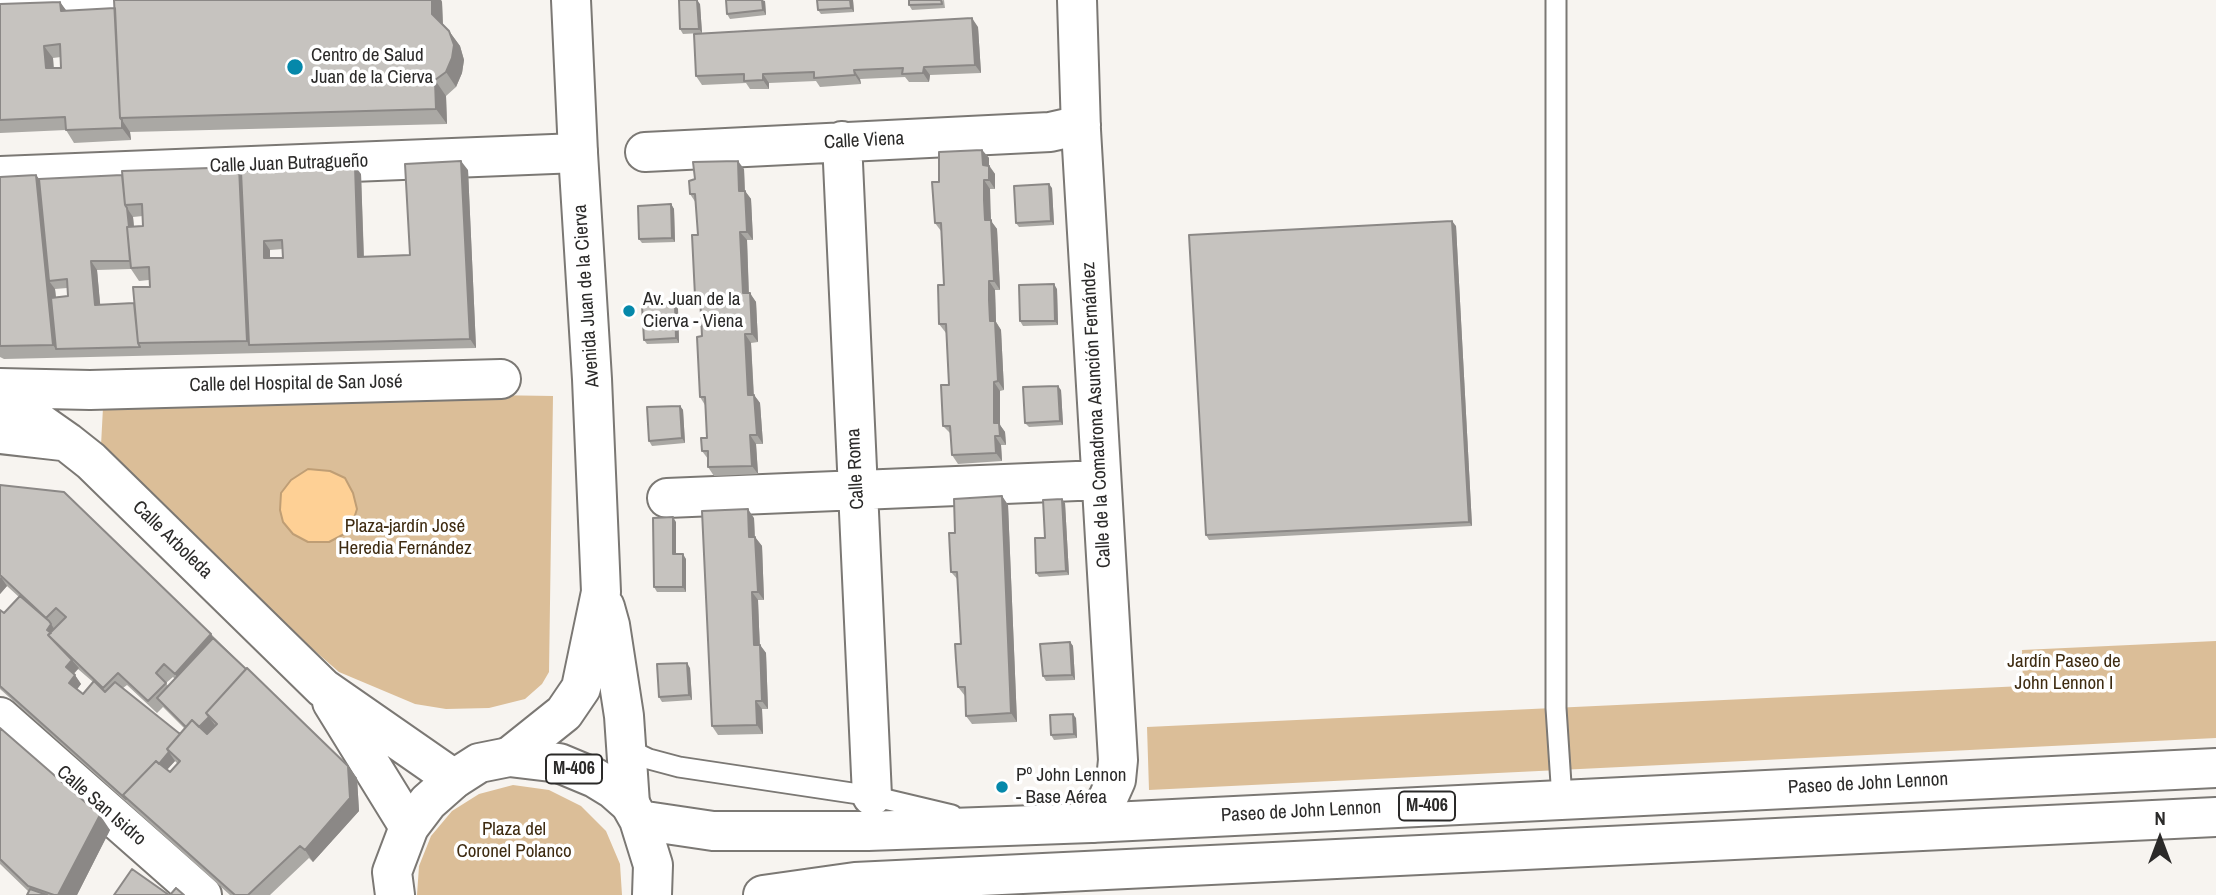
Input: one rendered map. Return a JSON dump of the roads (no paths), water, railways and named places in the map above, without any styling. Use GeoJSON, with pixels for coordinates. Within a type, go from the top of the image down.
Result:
{"type":"FeatureCollection","features":[{"type":"Feature","properties":{"kind":"main road"},"geometry":{"type":"LineString","coordinates":[[0,10],[269,0]]}},
{"type":"Feature","properties":{"kind":"main road","name":"Avenida Juan de la Cierva"},"geometry":{"type":"LineString","coordinates":[[571,0],[601,592],[610,625],[624,716],[634,812],[653,865],[652,895]]}},
{"type":"Feature","properties":{"kind":"main road","name":"Calle de la Comadrona Asunción Fernández"},"geometry":{"type":"LineString","coordinates":[[1077,0],[1081,125],[1118,769],[1108,798],[1091,823]]}},
{"type":"Feature","properties":{"kind":"main road","name":"Calle Viena"},"geometry":{"type":"LineString","coordinates":[[645,152],[1050,132],[1081,125]]}},
{"type":"Feature","properties":{"kind":"main road","name":"Calle Roma"},"geometry":{"type":"LineString","coordinates":[[842,141],[872,796]]}},
{"type":"Feature","properties":{"kind":"main road","name":"Calle Juan Butragueño"},"geometry":{"type":"LineString","coordinates":[[0,176],[578,153]]}},
{"type":"Feature","properties":{"kind":"main road","name":"Calle del Hospital de San José"},"geometry":{"type":"LineString","coordinates":[[0,388],[90,390],[501,379]]}},
{"type":"Feature","properties":{"kind":"main road"},"geometry":{"type":"LineString","coordinates":[[68,442],[90,390]]}},
{"type":"Feature","properties":{"kind":"main road"},"geometry":{"type":"LineString","coordinates":[[0,395],[68,442]]}},
{"type":"Feature","properties":{"kind":"main road"},"geometry":{"type":"LineString","coordinates":[[0,434],[68,442]]}},
{"type":"Feature","properties":{"kind":"main road","name":"Calle Arboleda"},"geometry":{"type":"LineString","coordinates":[[68,442],[323,688],[454,779]]}},
{"type":"Feature","properties":{"kind":"main road"},"geometry":{"type":"LineString","coordinates":[[667,498],[1101,480]]}},
{"type":"Feature","properties":{"kind":"main road","name":"Avenida Juan de la Cierva"},"geometry":{"type":"LineString","coordinates":[[509,757],[564,713],[581,688],[601,592]]}},
{"type":"Feature","properties":{"kind":"main road","name":"Calle Arboleda"},"geometry":{"type":"LineString","coordinates":[[323,688],[409,827]]}},
{"type":"Feature","properties":{"kind":"main road","name":"Calle San Isidro"},"geometry":{"type":"LineString","coordinates":[[0,717],[202,895]]}},
{"type":"Feature","properties":{"kind":"main road","name":"M-406"},"geometry":{"type":"LineString","coordinates":[[388,887],[409,827],[428,803],[454,779],[479,764],[509,757],[559,763],[595,778],[613,789],[634,812]]}},
{"type":"Feature","properties":{"kind":"main road","name":"Paseo de John Lennon"},"geometry":{"type":"LineString","coordinates":[[634,812],[713,831],[867,831],[1091,823],[2216,768]]}},
{"type":"Feature","properties":{"kind":"main road"},"geometry":{"type":"LineString","coordinates":[[763,895],[856,882],[2216,817]]}},
{"type":"Feature","properties":{"kind":"lane"},"geometry":{"type":"LineString","coordinates":[[1556,0],[1556,708],[1562,799]]}},
{"type":"Feature","properties":{"kind":"lane"},"geometry":{"type":"LineString","coordinates":[[626,748],[649,759],[679,767],[872,796],[998,826]]}},
{"type":"Feature","properties":{"kind":"place","name":"Centro de Salud Juan de la Cierva"},"geometry":{"type":"Point","coordinates":[295,67]}},
{"type":"Feature","properties":{"kind":"place","name":"Av. Juan de la Cierva - Viena"},"geometry":{"type":"Point","coordinates":[629,311]}},
{"type":"Feature","properties":{"kind":"place","name":"Pº John Lennon - Base Aérea"},"geometry":{"type":"Point","coordinates":[1002,787]}},
{"type":"Feature","properties":{"kind":"park label","name":"Plaza-jardín José Heredia Fernández"},"geometry":{"type":"Point","coordinates":[405,538]}},
{"type":"Feature","properties":{"kind":"park label","name":"Jardín Paseo de John Lennon I"},"geometry":{"type":"Point","coordinates":[2064,673]}},
{"type":"Feature","properties":{"kind":"park label","name":"Plaza del Coronel Polanco"},"geometry":{"type":"Point","coordinates":[514,841]}}]}
